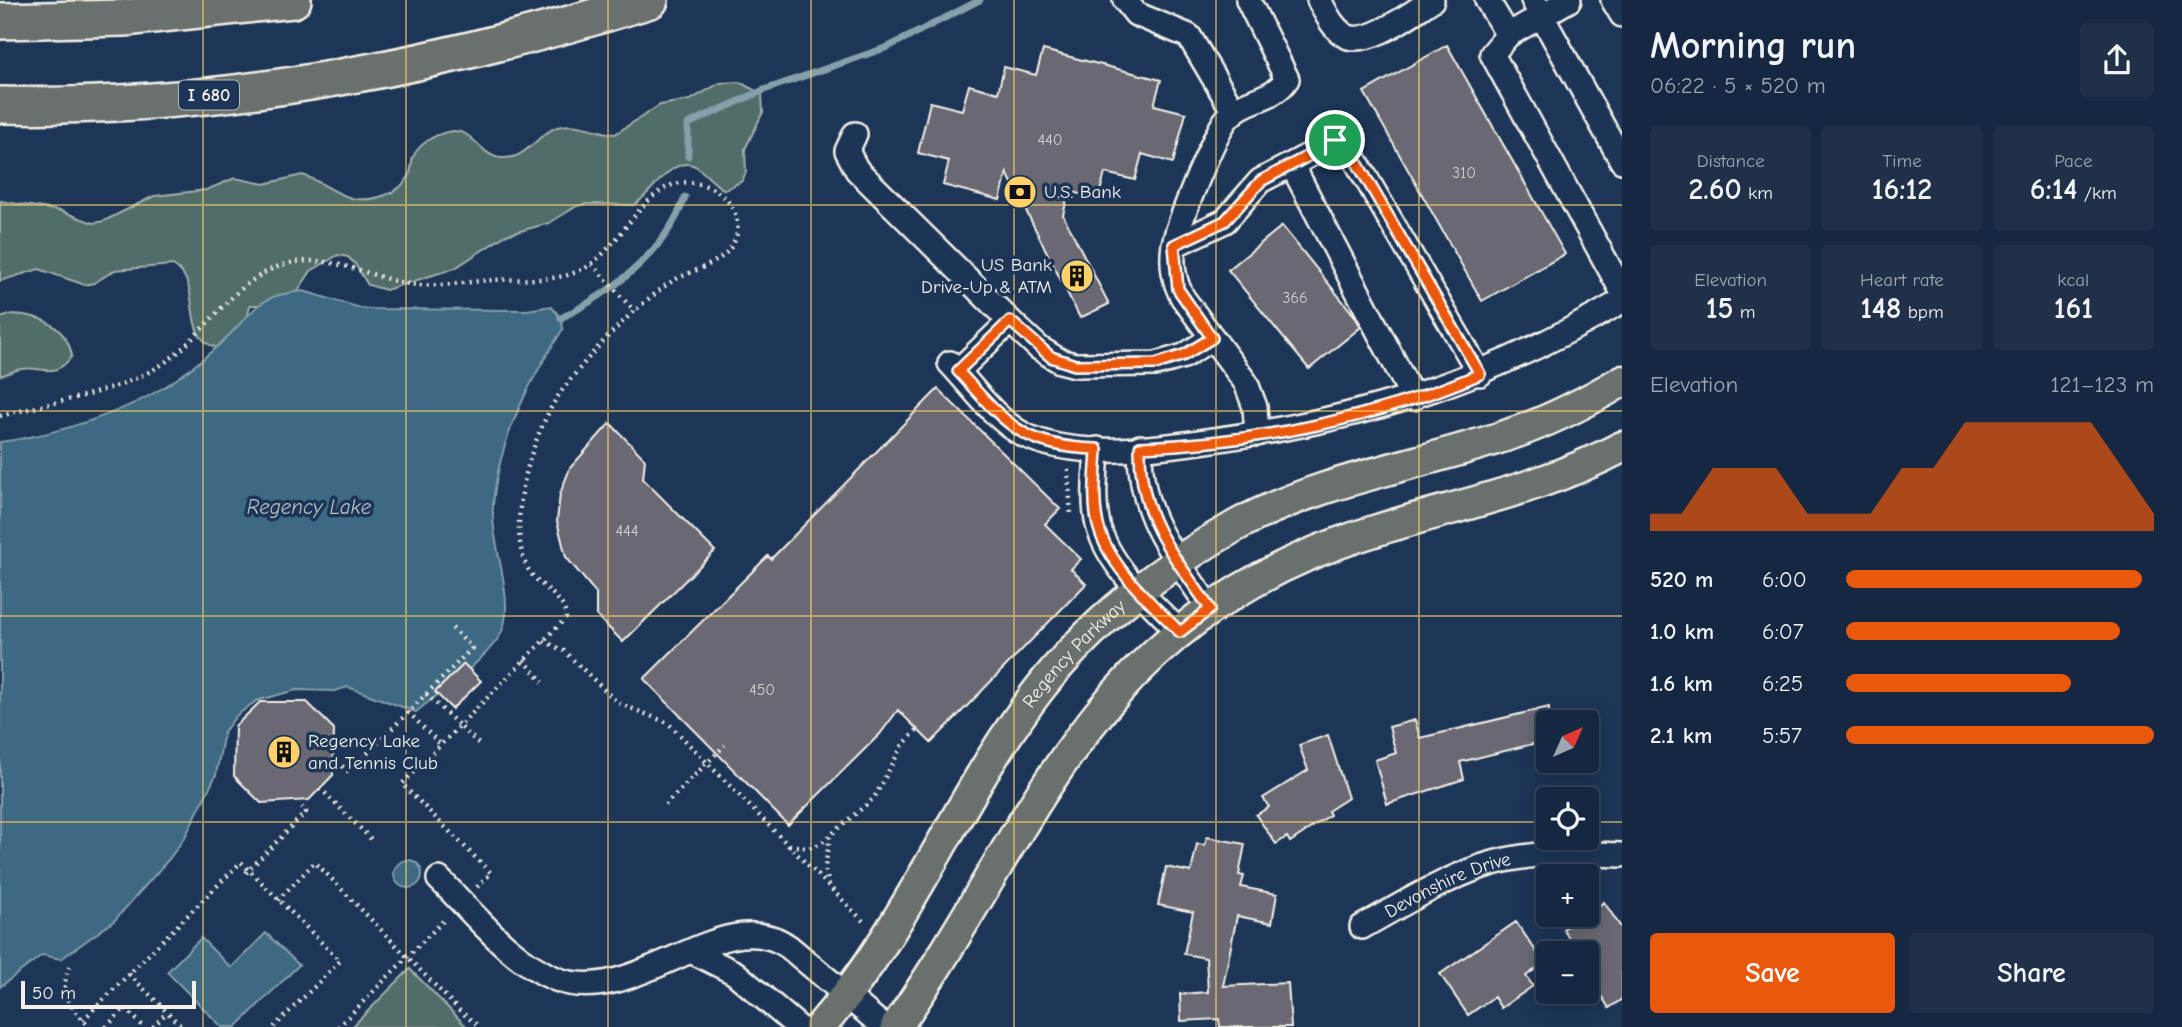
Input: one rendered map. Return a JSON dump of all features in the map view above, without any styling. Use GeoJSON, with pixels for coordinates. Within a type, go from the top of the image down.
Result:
{"type":"FeatureCollection","features":[{"type":"Feature","properties":{"kind":"highway"},"geometry":{"type":"LineString","coordinates":[[0,21],[124,18],[293,0]]}},
{"type":"Feature","properties":{"kind":"highway","name":"I 680"},"geometry":{"type":"LineString","coordinates":[[0,105],[177,99],[357,75],[527,36],[650,0]]}},
{"type":"Feature","properties":{"kind":"main road","name":"Regency Parkway"},"geometry":{"type":"LineString","coordinates":[[820,1027],[846,997],[901,916],[1028,705],[1074,649],[1140,591],[1178,562],[1239,524],[1290,500],[1373,472],[1509,435],[1563,412],[1622,382]]}},
{"type":"Feature","properties":{"kind":"main road"},"geometry":{"type":"LineString","coordinates":[[896,1027],[1065,756],[1120,687],[1180,632],[1210,609],[1282,567],[1336,544],[1525,489],[1622,447]]}},
{"type":"Feature","properties":{"kind":"street"},"geometry":{"type":"LineString","coordinates":[[1125,0],[1136,14],[1189,36],[1234,112]]}},
{"type":"Feature","properties":{"kind":"street"},"geometry":{"type":"LineString","coordinates":[[1248,0],[1287,79],[1280,90],[1228,116],[1209,151],[1174,245],[1178,289],[1249,389],[1255,407],[1257,435]]}},
{"type":"Feature","properties":{"kind":"street"},"geometry":{"type":"LineString","coordinates":[[1319,0],[1332,24],[1345,36],[1355,39],[1368,39],[1432,0]]}},
{"type":"Feature","properties":{"kind":"street"},"geometry":{"type":"LineString","coordinates":[[1487,0],[1508,35]]}},
{"type":"Feature","properties":{"kind":"street"},"geometry":{"type":"LineString","coordinates":[[1569,0],[1537,8],[1492,54],[1622,291]]}},
{"type":"Feature","properties":{"kind":"street"},"geometry":{"type":"LineString","coordinates":[[1613,0],[1622,15]]}},
{"type":"Feature","properties":{"kind":"street"},"geometry":{"type":"LineString","coordinates":[[1537,8],[1622,161]]}},
{"type":"Feature","properties":{"kind":"street"},"geometry":{"type":"LineString","coordinates":[[855,134],[847,151],[857,170],[1010,321],[1051,357],[1075,365],[1156,364],[1184,355],[1212,338]]}},
{"type":"Feature","properties":{"kind":"street"},"geometry":{"type":"LineString","coordinates":[[1174,245],[1225,221],[1261,181],[1335,140],[1345,142],[1480,374]]}},
{"type":"Feature","properties":{"kind":"street"},"geometry":{"type":"LineString","coordinates":[[1292,165],[1413,398]]}},
{"type":"Feature","properties":{"kind":"street"},"geometry":{"type":"LineString","coordinates":[[1010,321],[954,367],[1000,417],[1022,435],[1059,446],[1097,449],[1257,435],[1318,424],[1413,398],[1480,374],[1622,301]]}},
{"type":"Feature","properties":{"kind":"street"},"geometry":{"type":"LineString","coordinates":[[1140,447],[1139,473],[1145,505],[1178,562],[1210,609]]}},
{"type":"Feature","properties":{"kind":"street"},"geometry":{"type":"LineString","coordinates":[[1097,449],[1096,503],[1099,526],[1111,554],[1140,591],[1180,632]]}},
{"type":"Feature","properties":{"kind":"street","name":"Devonshire Drive"},"geometry":{"type":"LineString","coordinates":[[1362,927],[1427,891],[1485,866],[1550,854],[1622,855]]}},
{"type":"Feature","properties":{"kind":"street"},"geometry":{"type":"LineString","coordinates":[[439,879],[531,965],[572,984],[613,982],[741,934],[768,935],[789,947],[884,1027]]}},
{"type":"Feature","properties":{"kind":"street"},"geometry":{"type":"LineString","coordinates":[[693,952],[735,973],[798,1027]]}},
{"type":"Feature","properties":{"kind":"path"},"geometry":{"type":"LineString","coordinates":[[0,416],[111,386],[146,373],[184,347],[246,286],[284,264],[320,261],[401,283],[431,286],[549,279],[592,264],[618,239],[650,197],[664,187],[695,184],[716,191],[736,215],[735,241],[724,255],[713,263],[675,279],[604,341],[559,394],[539,432],[530,460],[520,515],[523,557],[535,578],[567,614],[563,623],[402,784],[491,873],[338,1027]]}},
{"type":"Feature","properties":{"kind":"path"},"geometry":{"type":"LineString","coordinates":[[592,264],[635,312]]}},
{"type":"Feature","properties":{"kind":"path"},"geometry":{"type":"LineString","coordinates":[[342,766],[349,772],[472,648],[451,627]]}},
{"type":"Feature","properties":{"kind":"path"},"geometry":{"type":"LineString","coordinates":[[544,641],[564,651],[618,703],[668,723],[866,924]]}},
{"type":"Feature","properties":{"kind":"path"},"geometry":{"type":"LineString","coordinates":[[524,660],[543,682]]}},
{"type":"Feature","properties":{"kind":"path"},"geometry":{"type":"LineString","coordinates":[[426,694],[480,745]]}},
{"type":"Feature","properties":{"kind":"path"},"geometry":{"type":"LineString","coordinates":[[408,712],[441,745]]}},
{"type":"Feature","properties":{"kind":"path"},"geometry":{"type":"LineString","coordinates":[[788,845],[809,848],[830,837],[874,798],[902,746],[917,730]]}},
{"type":"Feature","properties":{"kind":"path"},"geometry":{"type":"LineString","coordinates":[[664,805],[725,745]]}},
{"type":"Feature","properties":{"kind":"path"},"geometry":{"type":"LineString","coordinates":[[320,788],[371,839]]}},
{"type":"Feature","properties":{"kind":"path"},"geometry":{"type":"LineString","coordinates":[[247,871],[306,812],[302,807]]}},
{"type":"Feature","properties":{"kind":"path"},"geometry":{"type":"LineString","coordinates":[[830,837],[825,867],[830,887]]}},
{"type":"Feature","properties":{"kind":"path"},"geometry":{"type":"LineString","coordinates":[[83,1020],[241,862],[247,871],[340,961],[274,1027]]}},
{"type":"Feature","properties":{"kind":"path"},"geometry":{"type":"LineString","coordinates":[[278,900],[315,862],[407,957],[480,1027]]}},
{"type":"Feature","properties":{"kind":"path"},"geometry":{"type":"LineString","coordinates":[[70,966],[64,993],[71,1007],[90,1027]]}},
{"type":"Feature","properties":{"kind":"path"},"geometry":{"type":"LineString","coordinates":[[129,974],[166,1008],[182,1027]]}},
{"type":"Feature","properties":{"kind":"path"},"geometry":{"type":"LineString","coordinates":[[106,1027],[125,1008],[144,1027]]}},
{"type":"Feature","properties":{"kind":"path"},"geometry":{"type":"LineString","coordinates":[[153,1027],[166,1008]]}},
{"type":"Feature","properties":{"kind":"green space"},"geometry":{"type":"Polygon","coordinates":[[[739,82],[762,94],[763,112],[745,149],[746,172],[742,181],[725,190],[695,166],[678,166],[634,205],[577,206],[549,223],[506,235],[455,268],[386,290],[368,285],[348,257],[338,255],[311,271],[293,298],[278,305],[250,305],[246,324],[218,348],[206,342],[199,333],[188,285],[173,265],[115,270],[94,283],[85,285],[39,269],[0,281],[0,201],[61,211],[93,223],[104,221],[154,196],[206,190],[235,178],[264,184],[302,175],[349,197],[370,199],[392,192],[404,184],[416,152],[427,141],[442,133],[463,133],[487,153],[510,158],[525,151],[557,127],[579,126],[615,134],[660,105],[690,100],[720,83],[739,82]]]}},
{"type":"Feature","properties":{"kind":"green space"},"geometry":{"type":"Polygon","coordinates":[[[13,314],[33,317],[51,324],[64,337],[72,356],[60,368],[54,370],[21,369],[0,376],[0,318],[13,314]]]}},
{"type":"Feature","properties":{"kind":"green space"},"geometry":{"type":"Polygon","coordinates":[[[410,969],[467,1027],[352,1027],[410,969]]]}},
{"type":"Feature","properties":{"kind":"water","name":"Regency Lake"},"geometry":{"type":"Polygon","coordinates":[[[303,291],[364,309],[527,310],[551,306],[561,318],[563,329],[538,370],[517,413],[496,482],[493,521],[506,609],[499,637],[471,667],[416,712],[348,687],[335,691],[296,690],[256,701],[236,716],[224,732],[216,775],[185,837],[114,921],[61,959],[42,955],[0,987],[0,442],[67,428],[114,412],[157,392],[193,367],[264,302],[287,293],[303,291]]]}},
{"type":"Feature","properties":{"kind":"water"},"geometry":{"type":"Polygon","coordinates":[[[408,860],[418,864],[422,874],[418,884],[408,888],[398,884],[394,874],[398,864],[408,860]]]}},
{"type":"Feature","properties":{"kind":"water"},"geometry":{"type":"Polygon","coordinates":[[[266,933],[299,965],[236,1027],[222,1027],[167,972],[201,938],[231,968],[266,933]]]}},
{"type":"Feature","properties":{"kind":"building"},"geometry":{"type":"Polygon","coordinates":[[[1447,45],[1565,254],[1482,301],[1364,92],[1447,45]]]}},
{"type":"Feature","properties":{"kind":"building"},"geometry":{"type":"Polygon","coordinates":[[[1043,50],[1161,80],[1154,105],[1186,113],[1173,163],[1142,154],[1135,180],[1105,173],[1098,199],[1069,191],[1063,215],[1109,304],[1080,318],[1007,173],[1000,200],[943,185],[949,161],[918,153],[930,102],[962,110],[969,85],[998,93],[1004,67],[1036,75],[1043,50]]]}},
{"type":"Feature","properties":{"kind":"building"},"geometry":{"type":"Polygon","coordinates":[[[1282,226],[1361,327],[1309,369],[1228,270],[1282,226]]]}},
{"type":"Feature","properties":{"kind":"building"},"geometry":{"type":"Polygon","coordinates":[[[938,389],[1060,509],[1045,524],[1081,559],[1071,569],[1086,584],[931,743],[898,710],[880,734],[788,825],[644,679],[768,556],[771,559],[938,389]]]}},
{"type":"Feature","properties":{"kind":"building"},"geometry":{"type":"Polygon","coordinates":[[[610,423],[645,459],[643,479],[715,551],[623,642],[596,615],[596,593],[566,557],[557,521],[560,494],[570,468],[610,423]]]}},
{"type":"Feature","properties":{"kind":"building"},"geometry":{"type":"Polygon","coordinates":[[[464,664],[481,681],[452,709],[435,692],[464,664]]]}},
{"type":"Feature","properties":{"kind":"building","name":"Regency Lake and Tennis Club"},"geometry":{"type":"Polygon","coordinates":[[[260,702],[307,702],[334,729],[333,775],[309,800],[261,803],[234,776],[235,726],[260,702]]]}},
{"type":"Feature","properties":{"kind":"building"},"geometry":{"type":"Polygon","coordinates":[[[1536,710],[1536,743],[1460,762],[1464,779],[1387,804],[1375,760],[1396,753],[1389,727],[1415,720],[1420,738],[1536,710]]]}},
{"type":"Feature","properties":{"kind":"building"},"geometry":{"type":"Polygon","coordinates":[[[1328,735],[1348,798],[1328,811],[1330,815],[1290,842],[1287,837],[1276,844],[1256,815],[1269,807],[1263,798],[1308,770],[1299,745],[1328,735]]]}},
{"type":"Feature","properties":{"kind":"building"},"geometry":{"type":"Polygon","coordinates":[[[1207,837],[1245,844],[1239,875],[1244,876],[1241,887],[1277,894],[1272,923],[1237,916],[1223,986],[1288,983],[1291,1027],[1220,1027],[1219,1019],[1181,1021],[1180,994],[1208,992],[1206,958],[1184,954],[1193,912],[1158,905],[1166,867],[1191,872],[1197,844],[1205,845],[1207,837]]]}},
{"type":"Feature","properties":{"kind":"building"},"geometry":{"type":"Polygon","coordinates":[[[1604,902],[1622,929],[1622,999],[1609,1008],[1602,997],[1599,999],[1599,941],[1568,941],[1563,929],[1599,927],[1599,905],[1604,902]]]}},
{"type":"Feature","properties":{"kind":"building"},"geometry":{"type":"Polygon","coordinates":[[[1516,922],[1536,951],[1536,969],[1526,976],[1533,986],[1501,1008],[1494,997],[1468,1015],[1440,974],[1516,922]]]}},
{"type":"Feature","properties":{"kind":"waterway"},"geometry":{"type":"LineString","coordinates":[[688,156],[688,124],[764,90],[888,47],[980,0]]}},
{"type":"Feature","properties":{"kind":"waterway"},"geometry":{"type":"LineString","coordinates":[[561,318],[599,296],[635,269],[664,236],[685,197]]}},
{"type":"Feature","properties":{"kind":"place","name":"U.S. Bank"},"geometry":{"type":"Point","coordinates":[1020,192]}},
{"type":"Feature","properties":{"kind":"place","name":"US Bank Drive-Up & ATM"},"geometry":{"type":"Point","coordinates":[1077,276]}},
{"type":"Feature","properties":{"kind":"place","name":"Regency Lake and Tennis Club"},"geometry":{"type":"Point","coordinates":[284,752]}},
{"type":"Feature","properties":{"kind":"route"},"geometry":{"type":"LineString","coordinates":[[1335,140],[1345,142],[1480,374],[1410,399],[1318,424],[1180,445],[1140,447],[1139,473],[1145,505],[1162,537],[1210,609],[1180,632],[1140,591],[1105,543],[1099,526],[1096,503],[1097,449],[1059,446],[1022,435],[1000,417],[958,371],[1010,321],[1051,357],[1075,365],[1156,364],[1184,355],[1212,338],[1178,289],[1174,245],[1225,221],[1261,181],[1335,140]]}}]}
